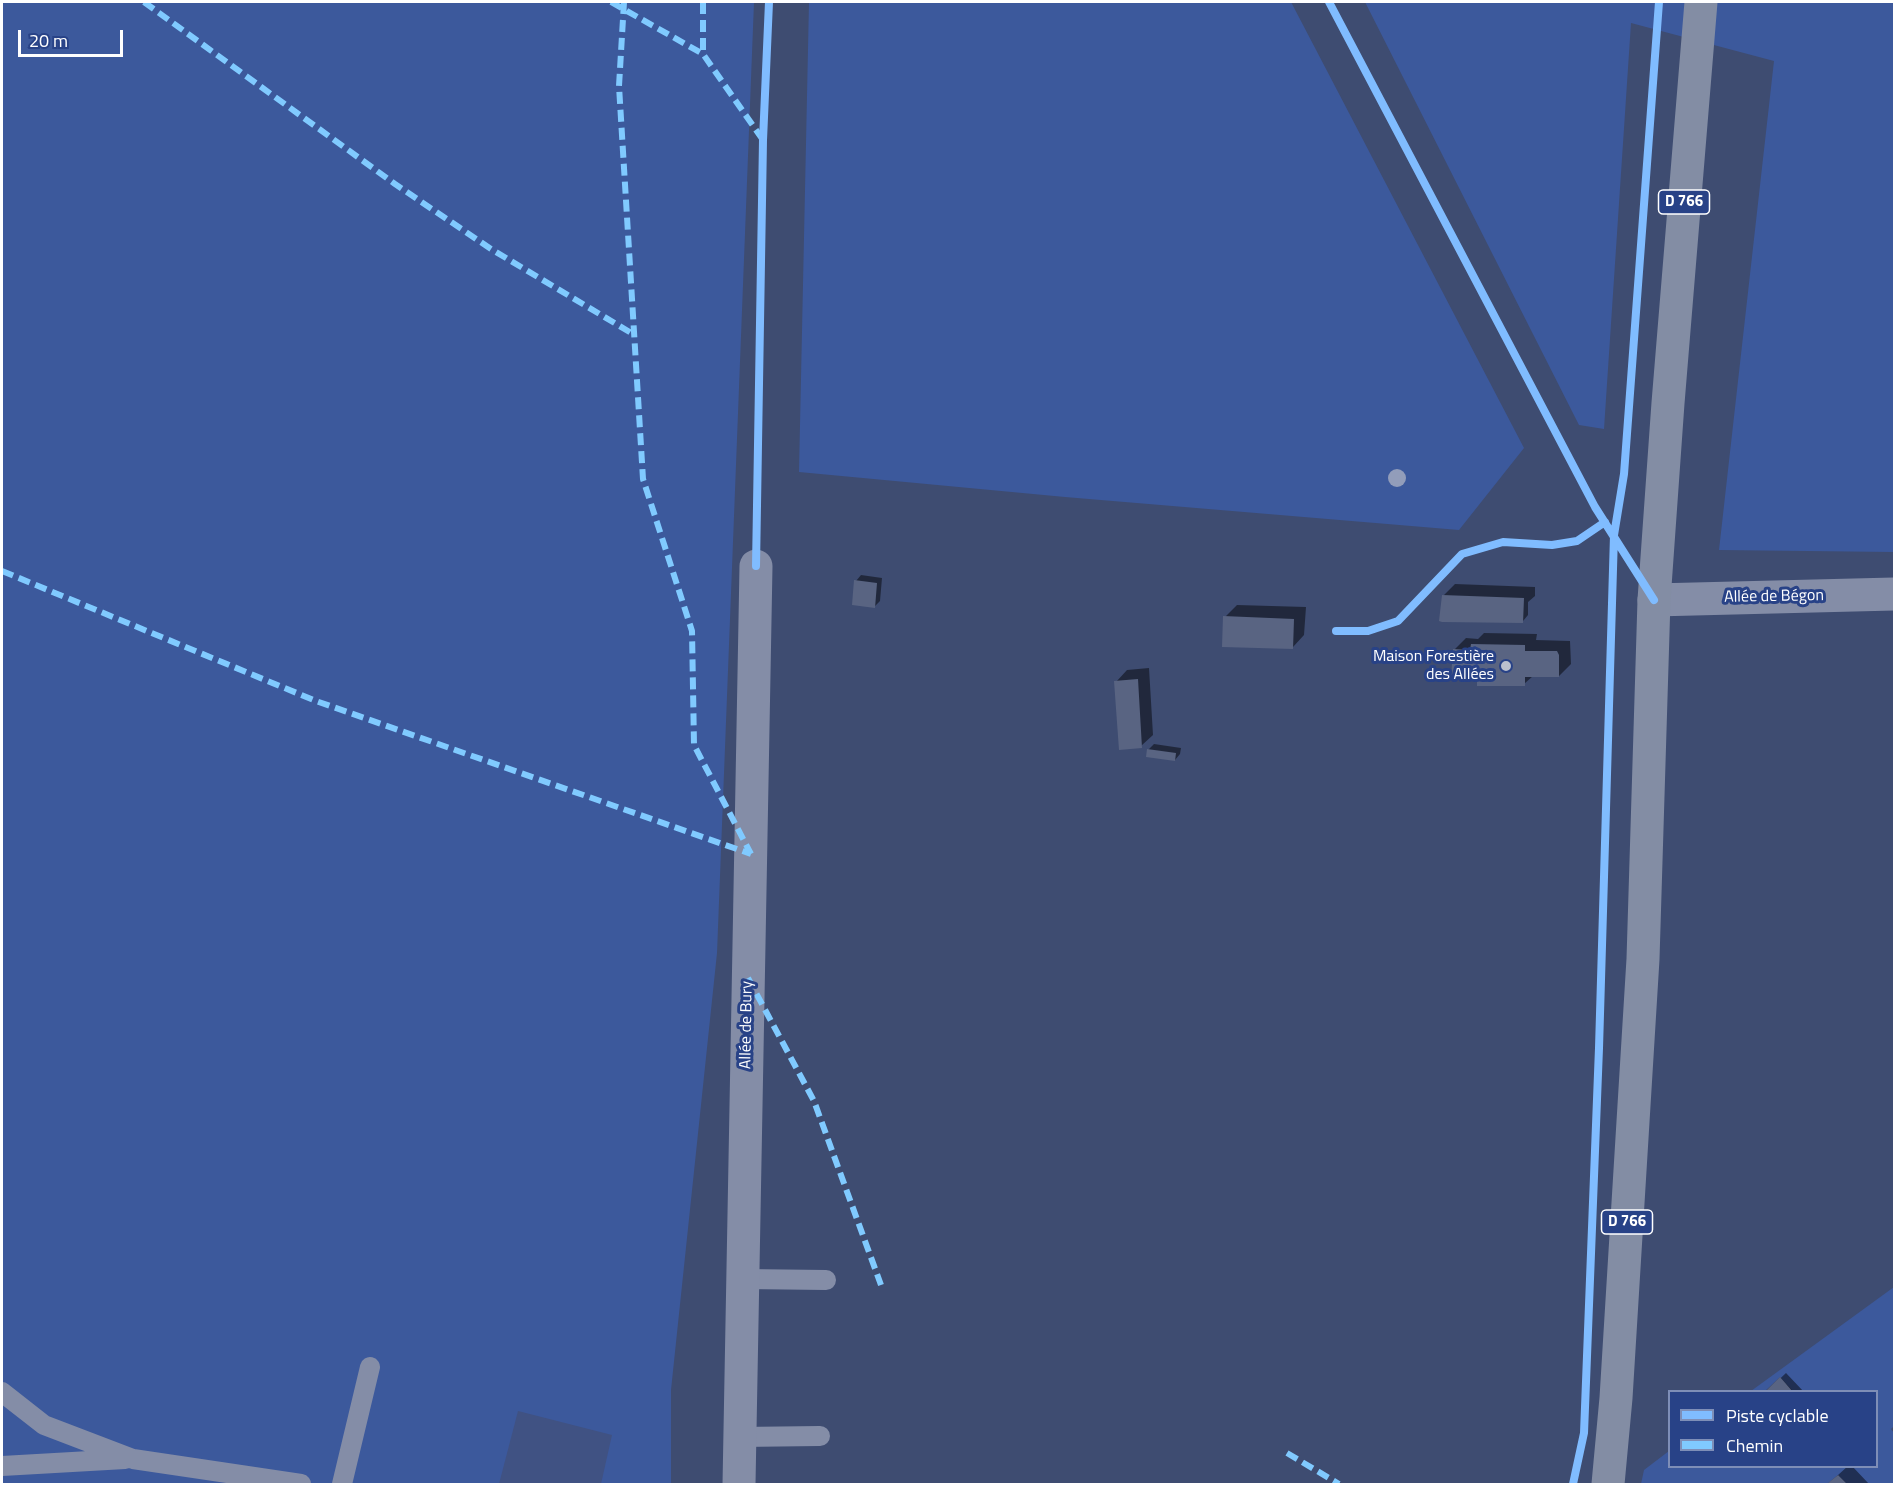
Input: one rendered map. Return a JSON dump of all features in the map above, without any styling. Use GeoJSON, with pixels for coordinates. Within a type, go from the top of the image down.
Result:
{"type":"FeatureCollection","features":[{"type":"Feature","properties":{"kind":"main road","name":"D 766"},"geometry":{"type":"LineString","coordinates":[[1608,1485],[1616,1398],[1642,971],[1654,600],[1701,2]]}},
{"type":"Feature","properties":{"kind":"street","name":"Allée de Bury"},"geometry":{"type":"LineString","coordinates":[[739,1485],[756,566]]}},
{"type":"Feature","properties":{"kind":"street","name":"Allée de Bégon"},"geometry":{"type":"LineString","coordinates":[[1654,600],[1894,594]]}},
{"type":"Feature","properties":{"kind":"lane"},"geometry":{"type":"LineString","coordinates":[[742,1279],[826,1280]]}},
{"type":"Feature","properties":{"kind":"lane"},"geometry":{"type":"LineString","coordinates":[[342,1485],[370,1367]]}},
{"type":"Feature","properties":{"kind":"lane"},"geometry":{"type":"LineString","coordinates":[[2,1392],[44,1425],[133,1459]]}},
{"type":"Feature","properties":{"kind":"lane"},"geometry":{"type":"LineString","coordinates":[[740,1437],[820,1436]]}},
{"type":"Feature","properties":{"kind":"lane"},"geometry":{"type":"LineString","coordinates":[[2,1466],[133,1459],[301,1485]]}},
{"type":"Feature","properties":{"kind":"shaded area"},"geometry":{"type":"Polygon","coordinates":[[[2,2],[754,2],[717,953],[671,1390],[671,1484],[2,1484],[2,2]]]}},
{"type":"Feature","properties":{"kind":"shaded area"},"geometry":{"type":"Polygon","coordinates":[[[809,2],[1291,2],[1524,448],[1459,530],[799,472],[809,2]]]}},
{"type":"Feature","properties":{"kind":"shaded area"},"geometry":{"type":"Polygon","coordinates":[[[1365,2],[1894,2],[1894,552],[1719,550],[1774,61],[1631,23],[1604,429],[1579,425],[1365,2]]]}},
{"type":"Feature","properties":{"kind":"shaded area"},"geometry":{"type":"Polygon","coordinates":[[[1894,1287],[1894,1426],[1891,1429],[1894,1433],[1894,1484],[1847,1484],[1838,1475],[1827,1484],[1641,1484],[1644,1470],[1668,1452],[1668,1468],[1878,1468],[1878,1390],[1792,1390],[1780,1377],[1766,1390],[1752,1390],[1894,1287]]]}},
{"type":"Feature","properties":{"kind":"shaded area"},"geometry":{"type":"Polygon","coordinates":[[[518,1411],[612,1435],[601,1484],[499,1484],[518,1411]]]}},
{"type":"Feature","properties":{"kind":"building"},"geometry":{"type":"Polygon","coordinates":[[[854,580],[877,583],[875,608],[852,605],[854,580]]]}},
{"type":"Feature","properties":{"kind":"building"},"geometry":{"type":"Polygon","coordinates":[[[1442,595],[1524,598],[1523,623],[1439,621],[1442,595]]]}},
{"type":"Feature","properties":{"kind":"building"},"geometry":{"type":"Polygon","coordinates":[[[1223,616],[1294,619],[1293,649],[1222,647],[1223,616]]]}},
{"type":"Feature","properties":{"kind":"building","name":"Maison Forestière des Allées"},"geometry":{"type":"Polygon","coordinates":[[[1471,644],[1525,645],[1525,651],[1557,651],[1559,677],[1525,677],[1525,686],[1477,686],[1477,678],[1451,678],[1453,649],[1470,650],[1471,644]]]}},
{"type":"Feature","properties":{"kind":"building"},"geometry":{"type":"Polygon","coordinates":[[[1138,679],[1142,748],[1119,750],[1114,681],[1138,679]]]}},
{"type":"Feature","properties":{"kind":"building"},"geometry":{"type":"Polygon","coordinates":[[[1147,749],[1176,753],[1175,761],[1146,757],[1147,749]]]}},
{"type":"Feature","properties":{"kind":"building"},"geometry":{"type":"Polygon","coordinates":[[[1780,1377],[1791,1390],[1767,1390],[1780,1377]]]}},
{"type":"Feature","properties":{"kind":"building"},"geometry":{"type":"Polygon","coordinates":[[[1838,1475],[1847,1484],[1827,1484],[1838,1475]]]}},
{"type":"Feature","properties":{"kind":"marked path"},"geometry":{"type":"LineString","coordinates":[[144,2],[395,184],[491,249],[633,334]]}},
{"type":"Feature","properties":{"kind":"marked path"},"geometry":{"type":"LineString","coordinates":[[611,2],[703,54],[763,140]]}},
{"type":"Feature","properties":{"kind":"marked path"},"geometry":{"type":"LineString","coordinates":[[624,2],[619,86],[643,479],[692,631],[694,745],[751,854]]}},
{"type":"Feature","properties":{"kind":"marked path"},"geometry":{"type":"LineString","coordinates":[[703,2],[703,54]]}},
{"type":"Feature","properties":{"kind":"marked path"},"geometry":{"type":"LineString","coordinates":[[2,571],[316,701],[751,854]]}},
{"type":"Feature","properties":{"kind":"marked path"},"geometry":{"type":"LineString","coordinates":[[748,978],[814,1101],[881,1285]]}},
{"type":"Feature","properties":{"kind":"marked path"},"geometry":{"type":"LineString","coordinates":[[1287,1453],[1339,1484]]}},
{"type":"Feature","properties":{"kind":"cycle path"},"geometry":{"type":"LineString","coordinates":[[756,566],[763,140],[769,2]]}},
{"type":"Feature","properties":{"kind":"cycle path"},"geometry":{"type":"LineString","coordinates":[[1329,2],[1595,507],[1654,600]]}},
{"type":"Feature","properties":{"kind":"cycle path"},"geometry":{"type":"LineString","coordinates":[[1573,1484],[1584,1433],[1599,1048],[1614,535],[1624,474],[1659,2]]}},
{"type":"Feature","properties":{"kind":"cycle path"},"geometry":{"type":"LineString","coordinates":[[1336,631],[1368,631],[1398,621],[1462,554],[1503,542],[1552,545],[1577,541],[1605,522]]}},
{"type":"Feature","properties":{"kind":"place","name":"Maison Forestière des Allées"},"geometry":{"type":"Point","coordinates":[1506,666]}}]}
